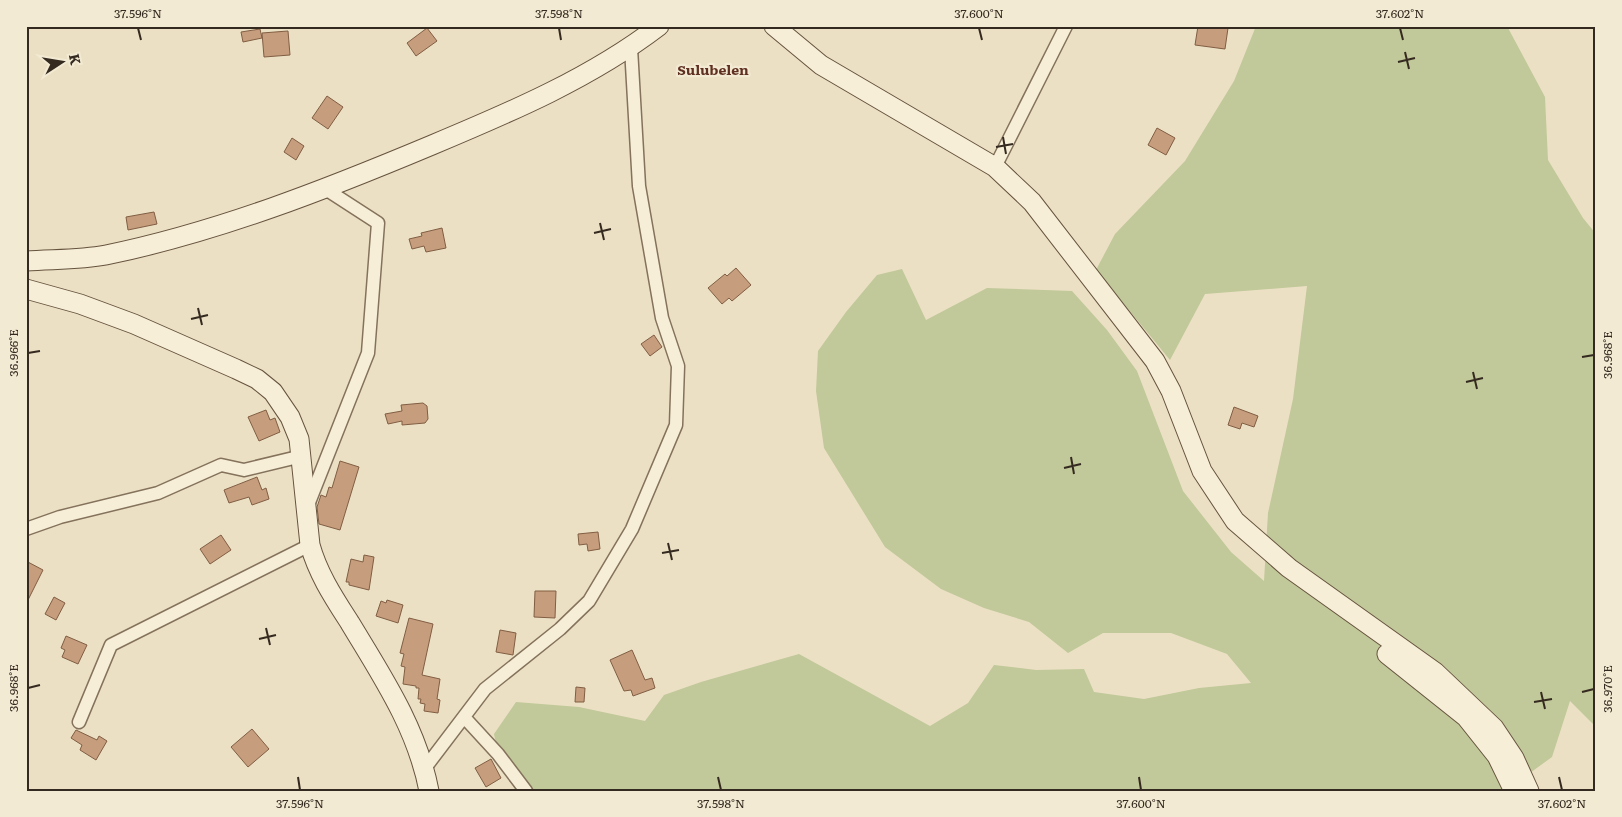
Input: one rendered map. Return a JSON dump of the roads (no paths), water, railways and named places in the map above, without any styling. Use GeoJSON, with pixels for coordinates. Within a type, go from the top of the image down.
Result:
{"type":"FeatureCollection","features":[{"type":"Feature","properties":{"kind":"main road"},"geometry":{"type":"LineString","coordinates":[[26,261],[104,255],[198,231],[324,188],[470,129],[588,74],[631,48],[660,26]]}},
{"type":"Feature","properties":{"kind":"main road"},"geometry":{"type":"LineString","coordinates":[[762,26],[793,56],[828,81],[936,141],[988,174],[1030,214],[1155,361],[1171,392],[1202,471],[1235,520],[1289,568],[1435,672],[1494,728],[1514,758],[1528,791]]}},
{"type":"Feature","properties":{"kind":"main road"},"geometry":{"type":"LineString","coordinates":[[774,26],[821,65],[995,166],[1032,202],[1139,357],[1158,388],[1177,428],[1194,476],[1224,521],[1277,572],[1397,662],[1466,717],[1497,756],[1514,791]]}},
{"type":"Feature","properties":{"kind":"main road"},"geometry":{"type":"LineString","coordinates":[[26,289],[80,304],[134,324],[257,379],[273,392],[290,417],[299,439],[310,545],[326,584],[395,698],[425,768],[429,791]]}},
{"type":"Feature","properties":{"kind":"street"},"geometry":{"type":"LineString","coordinates":[[995,166],[1066,26]]}},
{"type":"Feature","properties":{"kind":"street"},"geometry":{"type":"LineString","coordinates":[[425,768],[485,689],[560,629],[589,601],[632,529],[676,426],[678,366],[662,318],[639,186],[631,48]]}},
{"type":"Feature","properties":{"kind":"street"},"geometry":{"type":"LineString","coordinates":[[306,510],[368,353],[378,223],[324,188]]}},
{"type":"Feature","properties":{"kind":"street"},"geometry":{"type":"LineString","coordinates":[[26,529],[60,517],[158,493],[221,465],[244,470],[302,456]]}},
{"type":"Feature","properties":{"kind":"street"},"geometry":{"type":"LineString","coordinates":[[79,722],[111,645],[310,545]]}},
{"type":"Feature","properties":{"kind":"street"},"geometry":{"type":"LineString","coordinates":[[464,717],[498,754],[526,791]]}},
{"type":"Feature","properties":{"kind":"district","name":"Sulubelen"},"geometry":{"type":"Point","coordinates":[713,69]}}]}
